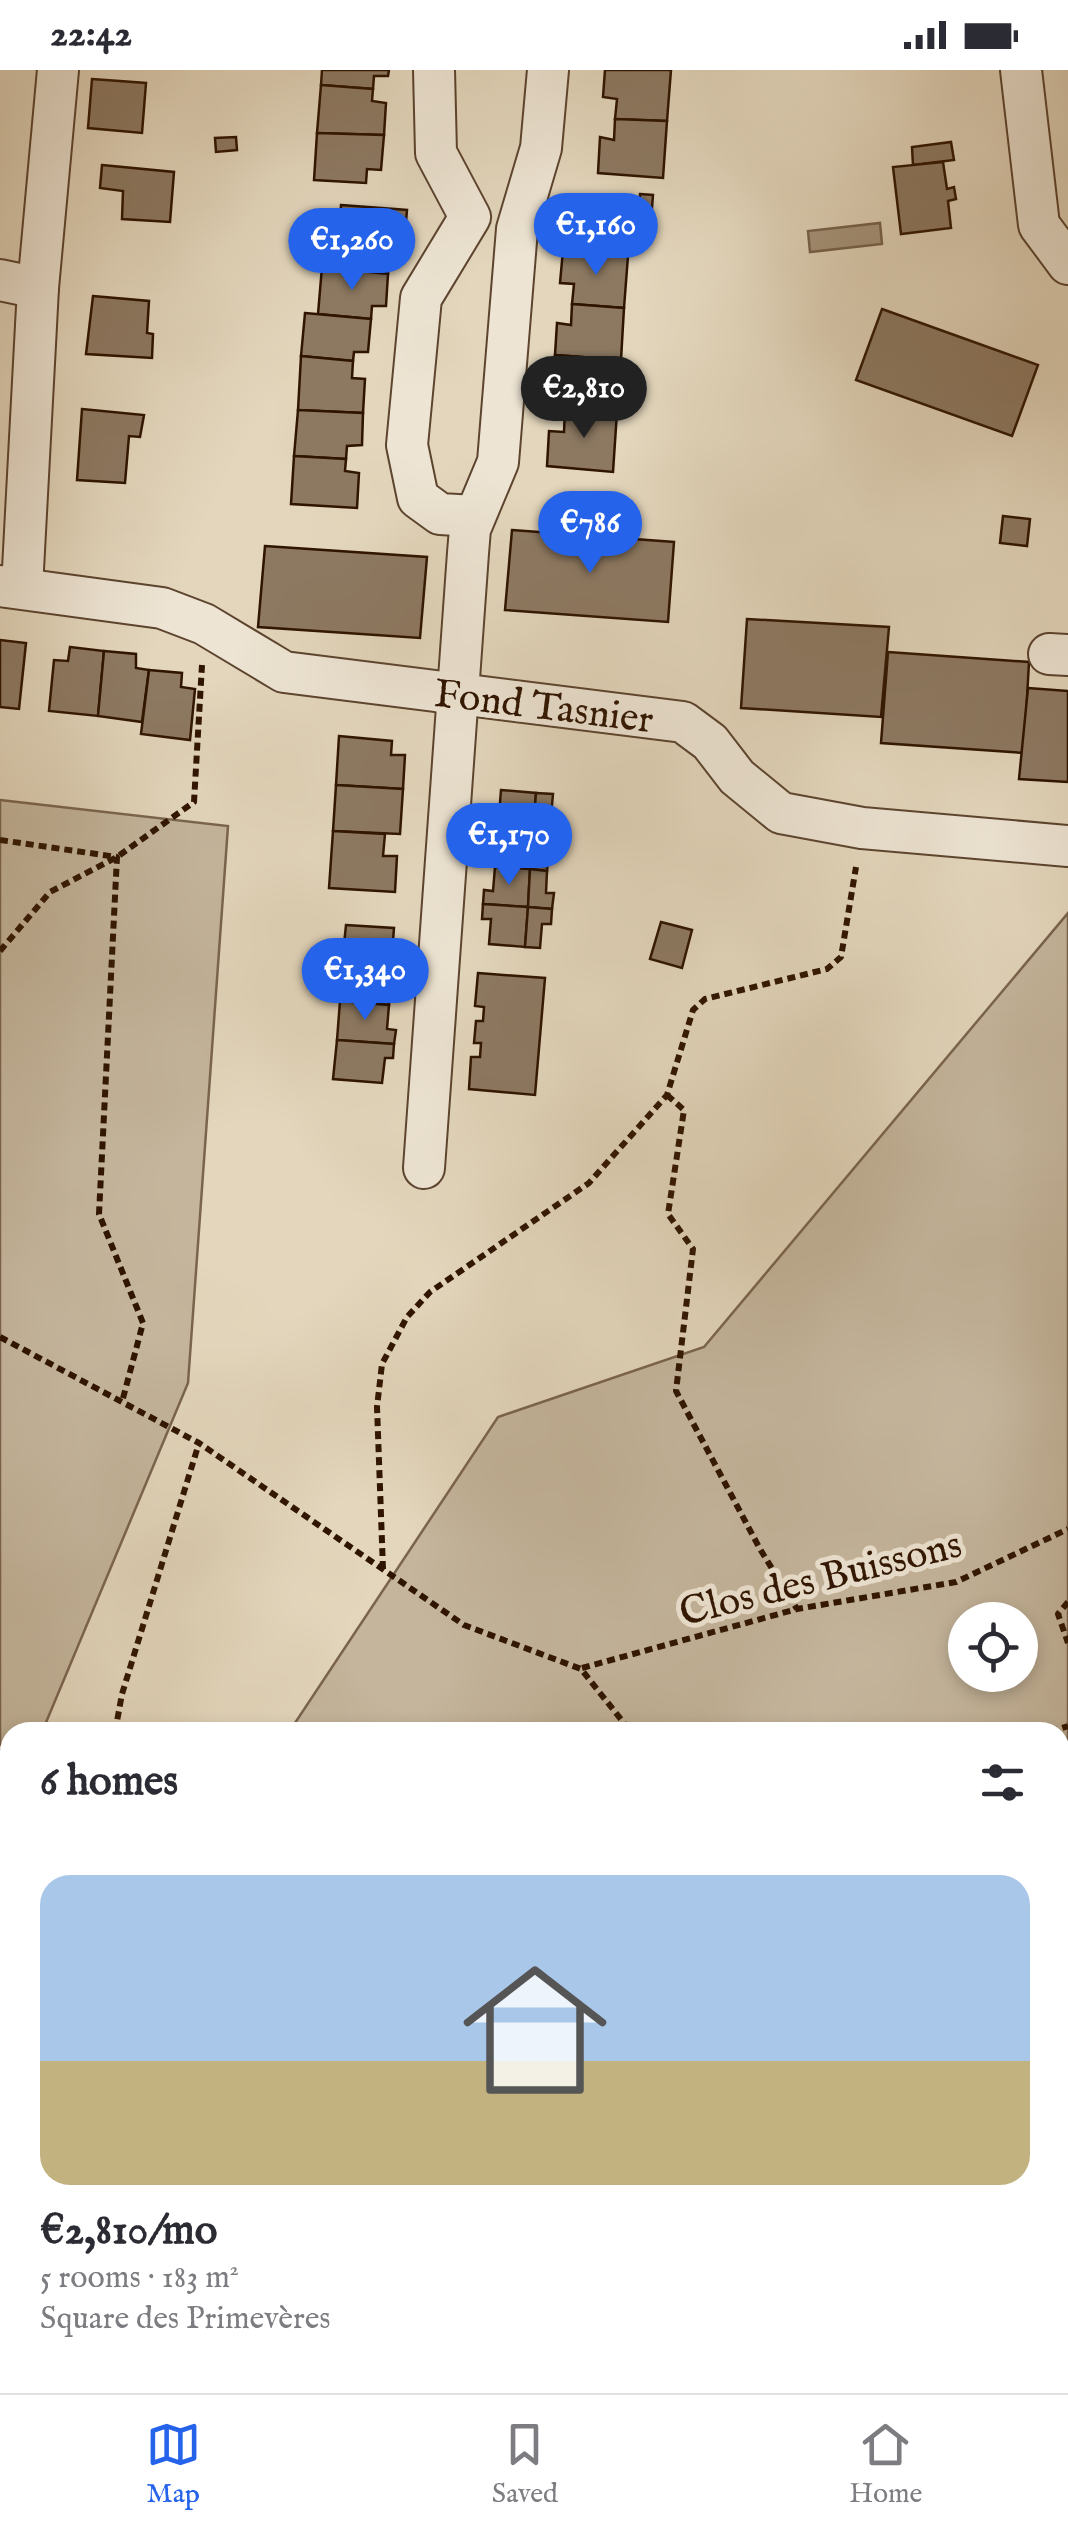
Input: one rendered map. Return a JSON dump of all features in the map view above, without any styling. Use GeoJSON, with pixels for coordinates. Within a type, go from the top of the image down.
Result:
{"type":"FeatureCollection","features":[{"type":"Feature","properties":{"kind":"street"},"geometry":{"type":"LineString","coordinates":[[11,587],[19,284],[58,70]]}},
{"type":"Feature","properties":{"kind":"street"},"geometry":{"type":"LineString","coordinates":[[434,70],[431,107],[436,152],[470,217]]}},
{"type":"Feature","properties":{"kind":"street"},"geometry":{"type":"LineString","coordinates":[[424,1168],[468,553],[475,516],[498,462],[521,216],[541,148],[548,70]]}},
{"type":"Feature","properties":{"kind":"street"},"geometry":{"type":"LineString","coordinates":[[1022,70],[1039,225],[1068,264]]}},
{"type":"Feature","properties":{"kind":"street"},"geometry":{"type":"LineString","coordinates":[[475,516],[440,514],[418,498],[407,445],[421,298],[470,217],[490,212],[521,216]]}},
{"type":"Feature","properties":{"kind":"street","name":"Fond Tasnier"},"geometry":{"type":"LineString","coordinates":[[11,587],[162,608],[204,624],[284,672],[683,722],[710,742],[737,778],[782,813],[862,828],[1068,846]]}},
{"type":"Feature","properties":{"kind":"path"},"geometry":{"type":"LineString","coordinates":[[0,951],[50,892],[116,857],[194,802],[204,624]]}},
{"type":"Feature","properties":{"kind":"path"},"geometry":{"type":"LineString","coordinates":[[383,1569],[377,1407],[382,1364],[407,1317],[430,1292],[589,1182],[666,1095],[694,1010],[705,999],[827,970],[841,958],[862,828]]}},
{"type":"Feature","properties":{"kind":"path"},"geometry":{"type":"LineString","coordinates":[[0,840],[116,857]]}},
{"type":"Feature","properties":{"kind":"path"},"geometry":{"type":"LineString","coordinates":[[116,857],[99,1214],[143,1322],[122,1402]]}},
{"type":"Feature","properties":{"kind":"path"},"geometry":{"type":"LineString","coordinates":[[666,1095],[684,1110],[668,1214],[693,1249],[676,1391],[760,1549],[798,1609]]}},
{"type":"Feature","properties":{"kind":"path"},"geometry":{"type":"LineString","coordinates":[[0,1336],[199,1443],[464,1626],[581,1668],[623,1722]]}},
{"type":"Feature","properties":{"kind":"path"},"geometry":{"type":"LineString","coordinates":[[117,1722],[199,1443]]}},
{"type":"Feature","properties":{"kind":"path","name":"Clos des Buissons"},"geometry":{"type":"LineString","coordinates":[[581,1668],[798,1609],[956,1582],[1068,1529]]}},
{"type":"Feature","properties":{"kind":"path"},"geometry":{"type":"LineString","coordinates":[[1068,1602],[1058,1614],[1068,1643]]}},
{"type":"Feature","properties":{"kind":"shaded area"},"geometry":{"type":"Polygon","coordinates":[[[880,223],[882,244],[810,252],[808,231],[880,223]]]}},
{"type":"Feature","properties":{"kind":"shaded area"},"geometry":{"type":"Polygon","coordinates":[[[0,800],[228,826],[188,1383],[46,1722],[0,1722],[0,800]]]}},
{"type":"Feature","properties":{"kind":"shaded area"},"geometry":{"type":"Polygon","coordinates":[[[1068,913],[1068,1722],[296,1722],[498,1417],[704,1347],[1068,913]]]}},
{"type":"Feature","properties":{"kind":"building"},"geometry":{"type":"Polygon","coordinates":[[[322,70],[389,70],[388,76],[374,76],[373,89],[321,85],[322,70]]]}},
{"type":"Feature","properties":{"kind":"building"},"geometry":{"type":"Polygon","coordinates":[[[605,70],[671,70],[667,121],[615,119],[617,99],[603,97],[605,70]]]}},
{"type":"Feature","properties":{"kind":"building"},"geometry":{"type":"Polygon","coordinates":[[[92,79],[146,83],[142,133],[88,128],[92,79]]]}},
{"type":"Feature","properties":{"kind":"building"},"geometry":{"type":"Polygon","coordinates":[[[321,85],[373,89],[372,101],[386,103],[384,135],[317,133],[321,85]]]}},
{"type":"Feature","properties":{"kind":"building"},"geometry":{"type":"Polygon","coordinates":[[[615,119],[667,121],[663,178],[598,173],[600,137],[614,140],[615,119]]]}},
{"type":"Feature","properties":{"kind":"building"},"geometry":{"type":"Polygon","coordinates":[[[317,133],[384,135],[381,170],[367,169],[366,183],[314,180],[317,133]]]}},
{"type":"Feature","properties":{"kind":"building"},"geometry":{"type":"Polygon","coordinates":[[[236,137],[237,150],[216,152],[215,138],[236,137]]]}},
{"type":"Feature","properties":{"kind":"building"},"geometry":{"type":"Polygon","coordinates":[[[951,142],[954,160],[913,165],[912,147],[951,142]]]}},
{"type":"Feature","properties":{"kind":"building"},"geometry":{"type":"Polygon","coordinates":[[[943,162],[947,189],[954,187],[956,199],[948,201],[951,228],[901,234],[893,167],[943,162]]]}},
{"type":"Feature","properties":{"kind":"building"},"geometry":{"type":"Polygon","coordinates":[[[102,165],[174,172],[170,222],[122,219],[123,191],[100,188],[102,165]]]}},
{"type":"Feature","properties":{"kind":"building"},"geometry":{"type":"Polygon","coordinates":[[[640,194],[653,195],[650,234],[630,232],[632,207],[639,209],[640,194]]]}},
{"type":"Feature","properties":{"kind":"building"},"geometry":{"type":"Polygon","coordinates":[[[581,201],[632,207],[628,256],[563,250],[565,214],[579,216],[581,201]]]}},
{"type":"Feature","properties":{"kind":"building"},"geometry":{"type":"Polygon","coordinates":[[[341,205],[407,210],[404,245],[391,244],[388,274],[337,268],[341,205]]]}},
{"type":"Feature","properties":{"kind":"building"},"geometry":{"type":"Polygon","coordinates":[[[563,250],[628,256],[624,308],[572,304],[574,284],[560,283],[563,250]]]}},
{"type":"Feature","properties":{"kind":"building"},"geometry":{"type":"Polygon","coordinates":[[[322,267],[388,274],[386,306],[372,306],[371,319],[318,314],[322,267]]]}},
{"type":"Feature","properties":{"kind":"building"},"geometry":{"type":"Polygon","coordinates":[[[93,296],[149,301],[147,333],[153,334],[152,358],[86,354],[93,296]]]}},
{"type":"Feature","properties":{"kind":"building"},"geometry":{"type":"Polygon","coordinates":[[[572,304],[624,308],[621,360],[555,355],[557,323],[571,325],[572,304]]]}},
{"type":"Feature","properties":{"kind":"building"},"geometry":{"type":"Polygon","coordinates":[[[882,309],[1038,365],[1012,436],[856,380],[882,309]]]}},
{"type":"Feature","properties":{"kind":"building"},"geometry":{"type":"Polygon","coordinates":[[[305,313],[371,319],[368,352],[354,352],[353,361],[301,356],[305,313]]]}},
{"type":"Feature","properties":{"kind":"building"},"geometry":{"type":"Polygon","coordinates":[[[555,355],[621,360],[617,412],[565,409],[567,393],[552,391],[555,355]]]}},
{"type":"Feature","properties":{"kind":"building"},"geometry":{"type":"Polygon","coordinates":[[[301,356],[353,361],[352,378],[365,379],[363,413],[298,410],[301,356]]]}},
{"type":"Feature","properties":{"kind":"building"},"geometry":{"type":"Polygon","coordinates":[[[82,409],[144,415],[140,437],[129,436],[125,483],[77,480],[82,409]]]}},
{"type":"Feature","properties":{"kind":"building"},"geometry":{"type":"Polygon","coordinates":[[[565,409],[617,412],[613,472],[547,466],[549,431],[564,432],[565,409]]]}},
{"type":"Feature","properties":{"kind":"building"},"geometry":{"type":"Polygon","coordinates":[[[298,410],[363,413],[362,445],[347,446],[346,459],[294,456],[298,410]]]}},
{"type":"Feature","properties":{"kind":"building"},"geometry":{"type":"Polygon","coordinates":[[[294,456],[346,459],[345,471],[359,473],[357,508],[291,504],[294,456]]]}},
{"type":"Feature","properties":{"kind":"building"},"geometry":{"type":"Polygon","coordinates":[[[1003,516],[1030,519],[1027,546],[1000,543],[1003,516]]]}},
{"type":"Feature","properties":{"kind":"building"},"geometry":{"type":"Polygon","coordinates":[[[512,530],[674,542],[668,622],[505,610],[512,530]]]}},
{"type":"Feature","properties":{"kind":"building"},"geometry":{"type":"Polygon","coordinates":[[[265,546],[427,557],[420,638],[258,627],[265,546]]]}},
{"type":"Feature","properties":{"kind":"building"},"geometry":{"type":"Polygon","coordinates":[[[747,619],[889,627],[881,717],[741,708],[747,619]]]}},
{"type":"Feature","properties":{"kind":"building"},"geometry":{"type":"Polygon","coordinates":[[[0,640],[26,643],[19,709],[0,707],[0,640]]]}},
{"type":"Feature","properties":{"kind":"building"},"geometry":{"type":"Polygon","coordinates":[[[70,647],[104,651],[98,716],[49,711],[54,660],[68,661],[70,647]]]}},
{"type":"Feature","properties":{"kind":"building"},"geometry":{"type":"Polygon","coordinates":[[[104,651],[136,654],[136,668],[149,670],[142,722],[98,716],[104,651]]]}},
{"type":"Feature","properties":{"kind":"building"},"geometry":{"type":"Polygon","coordinates":[[[888,652],[1029,662],[1024,753],[881,743],[888,652]]]}},
{"type":"Feature","properties":{"kind":"building"},"geometry":{"type":"Polygon","coordinates":[[[149,670],[182,673],[181,687],[195,689],[190,740],[141,734],[149,670]]]}},
{"type":"Feature","properties":{"kind":"building"},"geometry":{"type":"Polygon","coordinates":[[[1028,688],[1068,691],[1068,782],[1019,779],[1028,688]]]}},
{"type":"Feature","properties":{"kind":"building"},"geometry":{"type":"Polygon","coordinates":[[[339,736],[392,741],[391,755],[405,755],[403,789],[336,785],[339,736]]]}},
{"type":"Feature","properties":{"kind":"building"},"geometry":{"type":"Polygon","coordinates":[[[336,785],[403,789],[400,834],[333,831],[336,785]]]}},
{"type":"Feature","properties":{"kind":"building"},"geometry":{"type":"Polygon","coordinates":[[[501,790],[536,793],[533,831],[489,828],[490,814],[499,815],[501,790]]]}},
{"type":"Feature","properties":{"kind":"building"},"geometry":{"type":"Polygon","coordinates":[[[536,793],[553,794],[551,817],[559,817],[558,834],[533,831],[536,793]]]}},
{"type":"Feature","properties":{"kind":"building"},"geometry":{"type":"Polygon","coordinates":[[[489,828],[533,831],[530,869],[495,867],[497,843],[488,842],[489,828]]]}},
{"type":"Feature","properties":{"kind":"building"},"geometry":{"type":"Polygon","coordinates":[[[333,831],[385,834],[383,856],[397,856],[395,892],[329,888],[333,831]]]}},
{"type":"Feature","properties":{"kind":"building"},"geometry":{"type":"Polygon","coordinates":[[[533,831],[558,834],[557,849],[549,848],[547,871],[530,869],[533,831]]]}},
{"type":"Feature","properties":{"kind":"building"},"geometry":{"type":"Polygon","coordinates":[[[495,867],[530,869],[528,907],[483,904],[484,890],[493,891],[495,867]]]}},
{"type":"Feature","properties":{"kind":"building"},"geometry":{"type":"Polygon","coordinates":[[[530,869],[547,871],[546,893],[554,893],[552,909],[528,907],[530,869]]]}},
{"type":"Feature","properties":{"kind":"building"},"geometry":{"type":"Polygon","coordinates":[[[483,904],[528,907],[525,947],[489,944],[491,919],[482,919],[483,904]]]}},
{"type":"Feature","properties":{"kind":"building"},"geometry":{"type":"Polygon","coordinates":[[[528,907],[552,909],[551,924],[542,924],[540,948],[525,947],[528,907]]]}},
{"type":"Feature","properties":{"kind":"building"},"geometry":{"type":"Polygon","coordinates":[[[661,922],[692,930],[682,968],[650,959],[661,922]]]}},
{"type":"Feature","properties":{"kind":"building"},"geometry":{"type":"Polygon","coordinates":[[[346,925],[394,928],[392,954],[401,954],[401,968],[342,964],[346,925]]]}},
{"type":"Feature","properties":{"kind":"building"},"geometry":{"type":"Polygon","coordinates":[[[342,964],[401,968],[399,982],[390,982],[389,1005],[340,1001],[342,964]]]}},
{"type":"Feature","properties":{"kind":"building"},"geometry":{"type":"Polygon","coordinates":[[[478,973],[545,978],[535,1095],[469,1089],[471,1057],[480,1057],[481,1043],[474,1043],[476,1021],[483,1021],[484,1007],[475,1006],[478,973]]]}},
{"type":"Feature","properties":{"kind":"building"},"geometry":{"type":"Polygon","coordinates":[[[340,1001],[389,1005],[387,1029],[396,1030],[394,1044],[337,1040],[340,1001]]]}},
{"type":"Feature","properties":{"kind":"building"},"geometry":{"type":"Polygon","coordinates":[[[337,1040],[394,1044],[393,1058],[385,1058],[382,1083],[333,1079],[337,1040]]]}}]}
